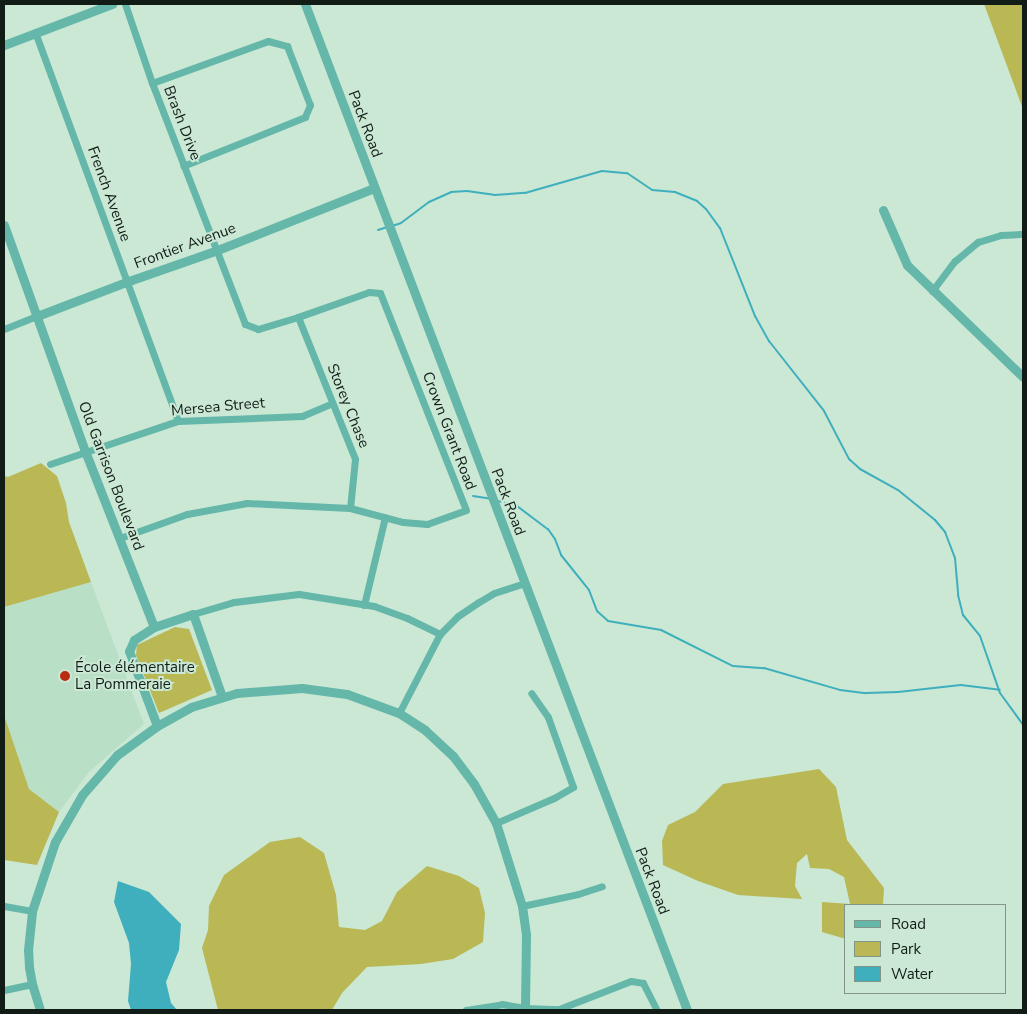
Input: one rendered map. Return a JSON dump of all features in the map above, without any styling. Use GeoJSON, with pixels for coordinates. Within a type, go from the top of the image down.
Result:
{"type":"FeatureCollection","features":[{"type":"Feature","properties":{"kind":"street"},"geometry":{"type":"LineString","coordinates":[[4,45],[112,4]]}},
{"type":"Feature","properties":{"kind":"street","name":"Brash Drive"},"geometry":{"type":"LineString","coordinates":[[125,4],[152,83],[215,251]]}},
{"type":"Feature","properties":{"kind":"street","name":"Pack Road"},"geometry":{"type":"LineString","coordinates":[[305,4],[687,1010]]}},
{"type":"Feature","properties":{"kind":"street","name":"French Avenue"},"geometry":{"type":"LineString","coordinates":[[35,32],[178,421]]}},
{"type":"Feature","properties":{"kind":"street"},"geometry":{"type":"LineString","coordinates":[[152,83],[268,41],[287,46],[310,105],[305,117],[183,166]]}},
{"type":"Feature","properties":{"kind":"street","name":"Frontier Avenue"},"geometry":{"type":"LineString","coordinates":[[4,329],[126,282],[215,251],[374,188]]}},
{"type":"Feature","properties":{"kind":"street"},"geometry":{"type":"LineString","coordinates":[[883,210],[907,265],[1023,378]]}},
{"type":"Feature","properties":{"kind":"street","name":"Old Garrison Boulevard"},"geometry":{"type":"LineString","coordinates":[[4,225],[85,451],[154,627]]}},
{"type":"Feature","properties":{"kind":"street"},"geometry":{"type":"LineString","coordinates":[[932,290],[955,261],[978,242],[1001,235],[1023,234]]}},
{"type":"Feature","properties":{"kind":"street","name":"Crown Grant Road"},"geometry":{"type":"LineString","coordinates":[[120,538],[187,514],[247,503],[350,508],[403,522],[427,524],[466,510],[380,293],[369,292],[258,329],[245,324],[215,251]]}},
{"type":"Feature","properties":{"kind":"street","name":"Storey Chase"},"geometry":{"type":"LineString","coordinates":[[298,317],[355,459],[350,508]]}},
{"type":"Feature","properties":{"kind":"street","name":"Mersea Street"},"geometry":{"type":"LineString","coordinates":[[50,464],[178,421],[302,416],[332,403]]}},
{"type":"Feature","properties":{"kind":"street"},"geometry":{"type":"LineString","coordinates":[[364,605],[384,517]]}},
{"type":"Feature","properties":{"kind":"street"},"geometry":{"type":"LineString","coordinates":[[399,713],[440,634],[458,616],[479,602],[494,593],[524,583]]}},
{"type":"Feature","properties":{"kind":"street"},"geometry":{"type":"LineString","coordinates":[[157,726],[129,651],[134,640],[154,627],[193,614],[234,602],[299,594],[364,605],[407,618],[440,634]]}},
{"type":"Feature","properties":{"kind":"street"},"geometry":{"type":"LineString","coordinates":[[193,614],[222,697]]}},
{"type":"Feature","properties":{"kind":"street"},"geometry":{"type":"LineString","coordinates":[[40,1010],[32,984],[28,950],[32,911],[55,842],[82,795],[117,755],[157,726],[191,707],[237,693],[302,688],[347,694],[399,713],[425,730],[453,756],[474,784],[496,823],[522,906],[526,935],[525,1009]]}},
{"type":"Feature","properties":{"kind":"street"},"geometry":{"type":"LineString","coordinates":[[496,823],[554,798],[573,787],[548,717],[531,693]]}},
{"type":"Feature","properties":{"kind":"street"},"geometry":{"type":"LineString","coordinates":[[522,906],[578,894],[602,886]]}},
{"type":"Feature","properties":{"kind":"street"},"geometry":{"type":"LineString","coordinates":[[4,906],[32,911]]}},
{"type":"Feature","properties":{"kind":"street"},"geometry":{"type":"LineString","coordinates":[[466,1010],[502,1004],[525,1009],[559,1009],[631,981],[643,983],[657,1010]]}},
{"type":"Feature","properties":{"kind":"street"},"geometry":{"type":"LineString","coordinates":[[4,990],[32,984]]}},
{"type":"Feature","properties":{"kind":"shaded area","name":"École élémentaire La Pommeraie"},"geometry":{"type":"Polygon","coordinates":[[[91,582],[144,724],[89,772],[59,812],[29,789],[4,715],[4,607],[91,582]]]}},
{"type":"Feature","properties":{"kind":"green space"},"geometry":{"type":"Polygon","coordinates":[[[984,4],[1023,4],[1023,109],[984,4]]]}},
{"type":"Feature","properties":{"kind":"green space"},"geometry":{"type":"Polygon","coordinates":[[[41,463],[57,476],[66,503],[69,522],[91,582],[4,607],[4,476],[8,477],[41,463]]]}},
{"type":"Feature","properties":{"kind":"green space"},"geometry":{"type":"Polygon","coordinates":[[[175,627],[189,629],[212,690],[159,713],[136,655],[137,645],[175,627]]]}},
{"type":"Feature","properties":{"kind":"green space"},"geometry":{"type":"Polygon","coordinates":[[[4,715],[29,789],[59,812],[37,865],[4,860],[4,715]]]}},
{"type":"Feature","properties":{"kind":"green space"},"geometry":{"type":"Polygon","coordinates":[[[819,769],[836,787],[847,840],[884,888],[883,904],[850,904],[844,877],[829,869],[810,868],[807,854],[797,863],[795,886],[802,899],[738,895],[698,881],[663,865],[662,841],[668,825],[695,812],[723,784],[819,769]]]}},
{"type":"Feature","properties":{"kind":"green space"},"geometry":{"type":"Polygon","coordinates":[[[300,837],[324,853],[336,895],[339,927],[365,930],[382,921],[397,892],[427,866],[459,876],[479,888],[485,913],[483,942],[453,959],[421,964],[367,967],[342,993],[332,1010],[218,1010],[202,948],[208,930],[209,906],[224,875],[270,842],[300,837]]]}},
{"type":"Feature","properties":{"kind":"green space"},"geometry":{"type":"Polygon","coordinates":[[[822,902],[850,904],[844,904],[844,938],[822,932],[822,902]]]}},
{"type":"Feature","properties":{"kind":"water"},"geometry":{"type":"Polygon","coordinates":[[[118,881],[149,892],[181,924],[179,950],[166,982],[171,1003],[177,1010],[131,1010],[128,1001],[131,964],[129,943],[114,902],[118,881]]]}},
{"type":"Feature","properties":{"kind":"waterway"},"geometry":{"type":"LineString","coordinates":[[392,226],[401,223],[429,202],[451,192],[467,191],[494,195],[525,193],[602,171],[627,173],[652,190],[675,192],[697,201],[706,209],[720,228],[755,316],[769,341],[824,411],[849,459],[860,469],[898,490],[935,520],[945,532],[955,558],[958,595],[963,615],[980,636],[1000,693],[1023,725]]}},
{"type":"Feature","properties":{"kind":"waterway"},"geometry":{"type":"LineString","coordinates":[[378,230],[387,227]]}},
{"type":"Feature","properties":{"kind":"waterway"},"geometry":{"type":"LineString","coordinates":[[473,496],[491,499]]}},
{"type":"Feature","properties":{"kind":"waterway"},"geometry":{"type":"LineString","coordinates":[[498,501],[517,506],[548,529],[555,539],[561,555],[589,590],[597,611],[608,621],[661,630],[733,666],[764,668],[840,690],[866,693],[898,692],[961,685],[1000,690]]}},
{"type":"Feature","properties":{"kind":"place","name":"École élémentaire La Pommeraie"},"geometry":{"type":"Point","coordinates":[65,676]}}]}
